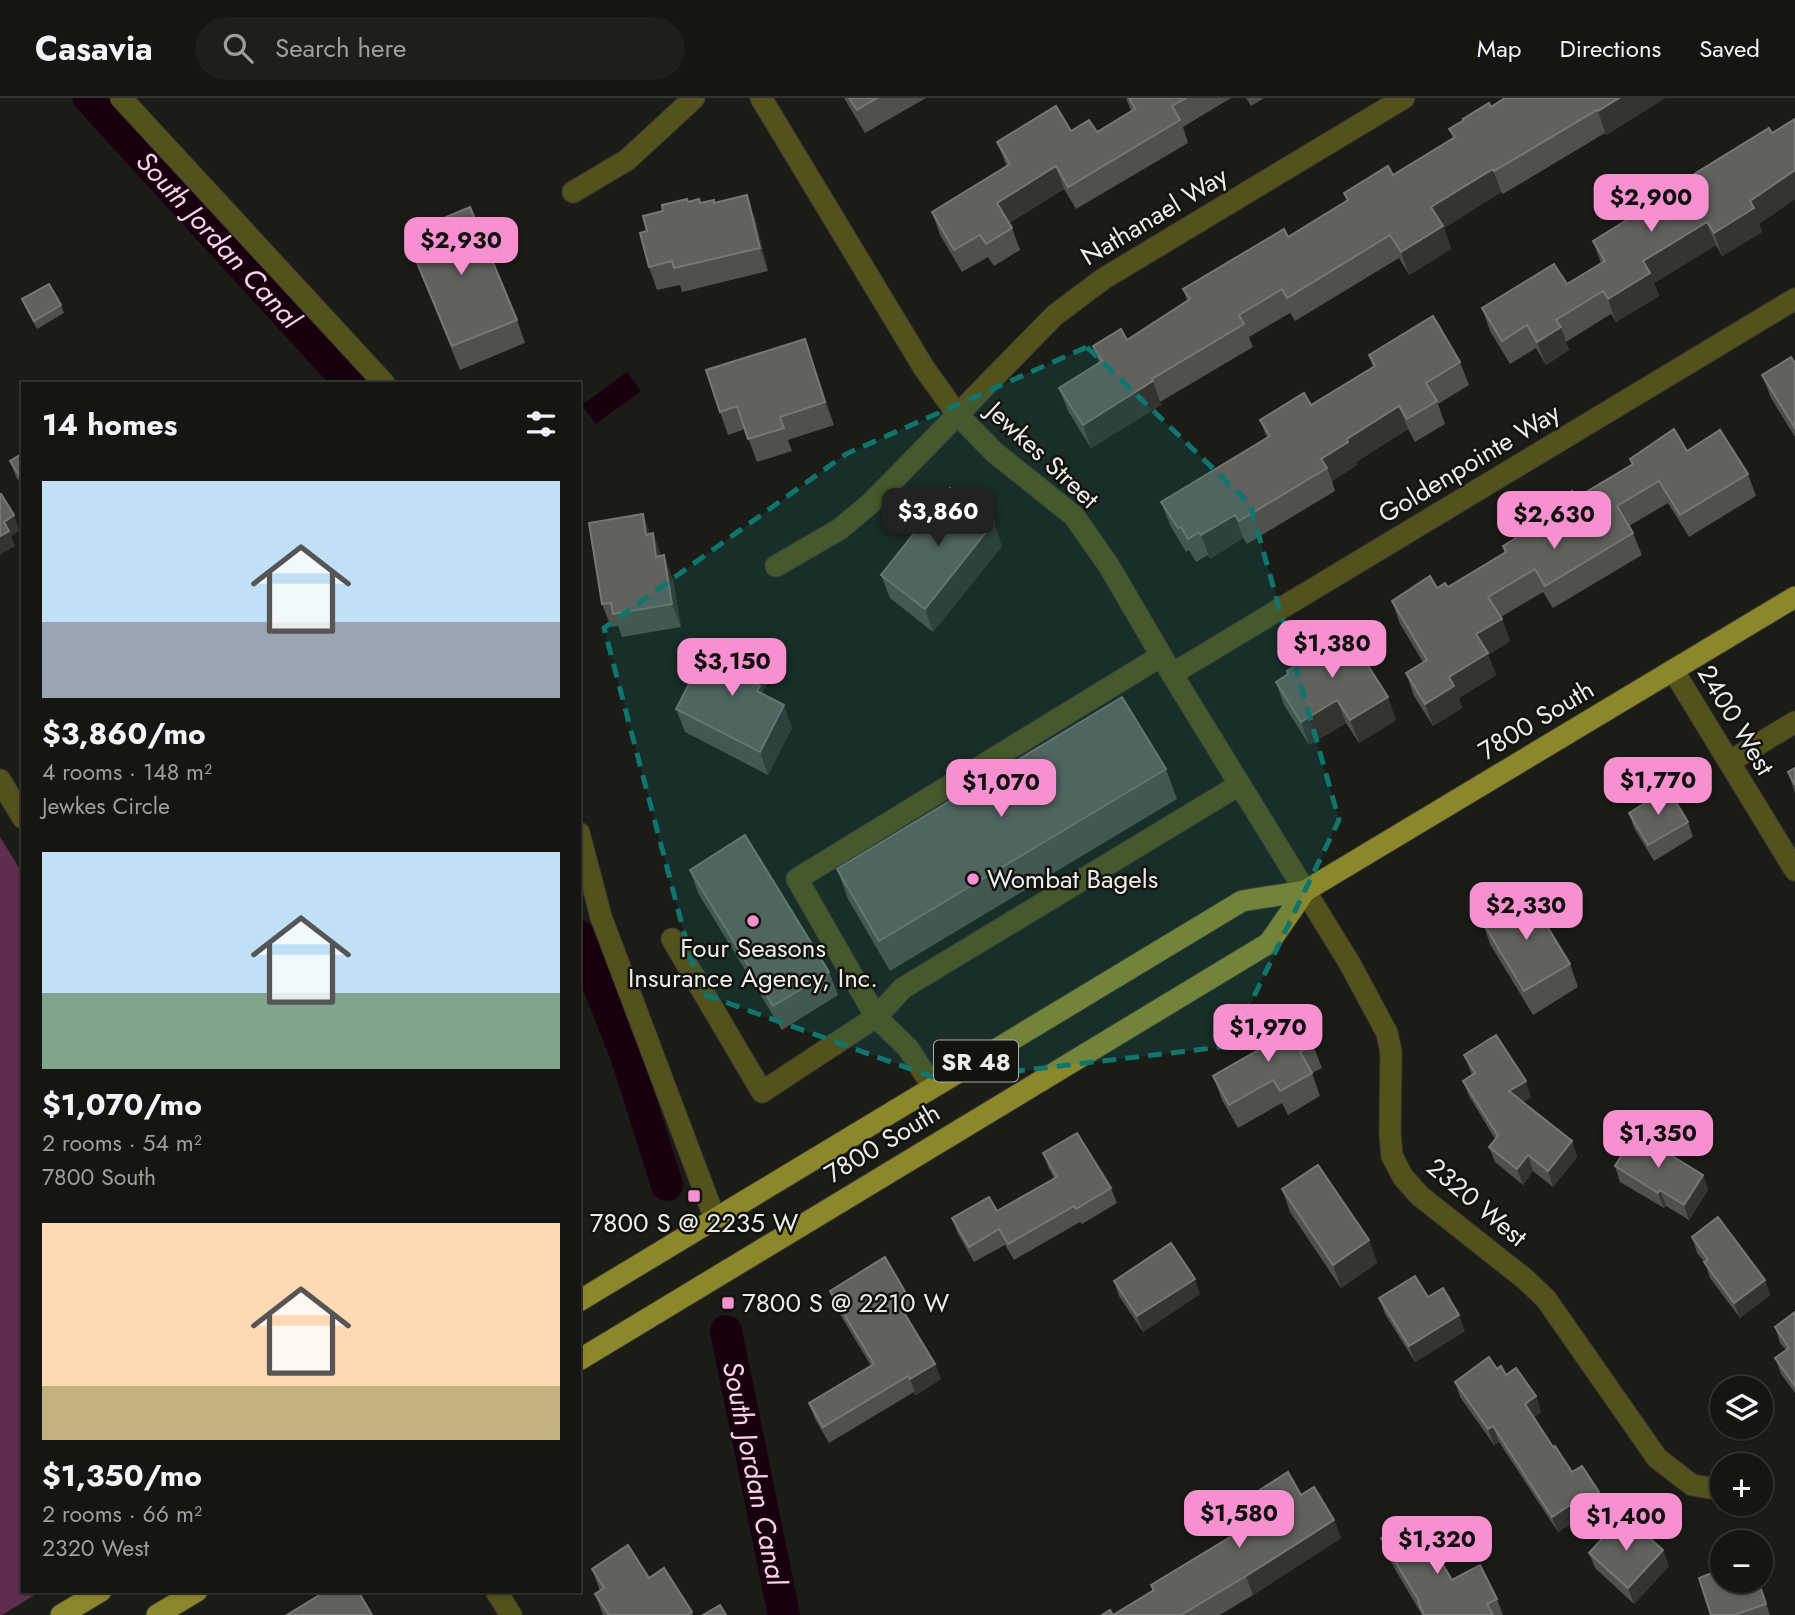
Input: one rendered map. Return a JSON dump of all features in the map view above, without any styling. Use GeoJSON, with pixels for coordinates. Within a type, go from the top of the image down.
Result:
{"type":"FeatureCollection","features":[{"type":"Feature","properties":{"kind":"main road","name":"7800 South"},"geometry":{"type":"LineString","coordinates":[[581,1300],[1242,901],[1305,891],[1795,597]]}},
{"type":"Feature","properties":{"kind":"main road","name":"7800 South"},"geometry":{"type":"LineString","coordinates":[[581,1359],[1269,943],[1305,891]]}},
{"type":"Feature","properties":{"kind":"main road"},"geometry":{"type":"LineString","coordinates":[[61,1615],[98,1593]]}},
{"type":"Feature","properties":{"kind":"main road"},"geometry":{"type":"LineString","coordinates":[[157,1615],[194,1593]]}},
{"type":"Feature","properties":{"kind":"street"},"geometry":{"type":"LineString","coordinates":[[121,98],[383,382]]}},
{"type":"Feature","properties":{"kind":"street"},"geometry":{"type":"LineString","coordinates":[[573,192],[627,160],[694,98]]}},
{"type":"Feature","properties":{"kind":"street","name":"Jewkes Street"},"geometry":{"type":"LineString","coordinates":[[761,98],[924,368],[957,414],[994,452],[1074,516],[1109,566],[1166,665],[1305,891]]}},
{"type":"Feature","properties":{"kind":"street","name":"Nathanael Way"},"geometry":{"type":"LineString","coordinates":[[776,566],[840,529],[871,503],[1055,315],[1076,298],[1404,98]]}},
{"type":"Feature","properties":{"kind":"street","name":"Goldenpointe Way"},"geometry":{"type":"LineString","coordinates":[[876,1017],[797,879],[1795,299]]}},
{"type":"Feature","properties":{"kind":"street","name":"2400 West"},"geometry":{"type":"LineString","coordinates":[[1673,670],[1795,870]]}},
{"type":"Feature","properties":{"kind":"street"},"geometry":{"type":"LineString","coordinates":[[1729,762],[1795,722]]}},
{"type":"Feature","properties":{"kind":"street"},"geometry":{"type":"LineString","coordinates":[[0,779],[21,815]]}},
{"type":"Feature","properties":{"kind":"street"},"geometry":{"type":"LineString","coordinates":[[672,939],[762,1092],[876,1017],[904,988],[1240,785]]}},
{"type":"Feature","properties":{"kind":"street"},"geometry":{"type":"LineString","coordinates":[[581,841],[601,917],[715,1220]]}},
{"type":"Feature","properties":{"kind":"street","name":"2320 West"},"geometry":{"type":"LineString","coordinates":[[1305,891],[1350,964],[1387,1033],[1391,1063],[1392,1156],[1404,1177],[1420,1196],[1525,1279],[1546,1299],[1657,1458],[1692,1485],[1710,1488]]}},
{"type":"Feature","properties":{"kind":"street"},"geometry":{"type":"LineString","coordinates":[[876,1017],[908,1048],[933,1087]]}},
{"type":"Feature","properties":{"kind":"street"},"geometry":{"type":"LineString","coordinates":[[497,1593],[511,1615]]}},
{"type":"Feature","properties":{"kind":"highlighted area"},"geometry":{"type":"Polygon","coordinates":[[[1087,347],[1250,504],[1339,820],[1230,1046],[941,1080],[700,993],[604,628],[846,454],[1087,347]]]}},
{"type":"Feature","properties":{"kind":"shaded area"},"geometry":{"type":"Polygon","coordinates":[[[627,372],[641,391],[596,424],[582,405],[627,372]]]}},
{"type":"Feature","properties":{"kind":"shaded area"},"geometry":{"type":"Polygon","coordinates":[[[0,837],[21,871],[21,1593],[38,1593],[0,1615],[0,837]]]}},
{"type":"Feature","properties":{"kind":"building"},"geometry":{"type":"Polygon","coordinates":[[[849,98],[877,98],[857,110],[849,98]]]}},
{"type":"Feature","properties":{"kind":"building"},"geometry":{"type":"Polygon","coordinates":[[[1129,98],[1186,98],[1172,106],[1180,120],[1068,187],[1056,166],[997,203],[1012,228],[986,244],[980,235],[954,250],[932,212],[1010,164],[997,142],[1056,106],[1071,131],[1089,120],[1097,132],[1135,109],[1129,98]]]}},
{"type":"Feature","properties":{"kind":"building"},"geometry":{"type":"Polygon","coordinates":[[[1505,98],[1619,98],[1431,207],[1443,226],[1401,252],[1390,235],[1287,298],[1282,289],[1239,315],[1244,324],[1152,379],[1153,381],[1083,425],[1059,388],[1102,361],[1093,346],[1121,329],[1127,340],[1190,299],[1183,289],[1284,229],[1288,237],[1348,200],[1344,193],[1388,166],[1393,175],[1455,137],[1449,129],[1463,119],[1489,103],[1491,107],[1505,98]]]}},
{"type":"Feature","properties":{"kind":"building"},"geometry":{"type":"Polygon","coordinates":[[[1795,119],[1795,170],[1750,201],[1754,208],[1714,233],[1707,222],[1643,261],[1650,273],[1608,299],[1603,291],[1556,320],[1561,327],[1537,342],[1527,325],[1502,341],[1482,308],[1554,264],[1567,284],[1605,261],[1593,241],[1769,128],[1772,133],[1795,119]]]}},
{"type":"Feature","properties":{"kind":"building"},"geometry":{"type":"Polygon","coordinates":[[[747,195],[760,248],[674,268],[672,261],[649,267],[640,233],[647,231],[643,216],[663,211],[662,205],[687,199],[688,202],[699,199],[700,203],[714,200],[714,203],[747,195]]]}},
{"type":"Feature","properties":{"kind":"building"},"geometry":{"type":"Polygon","coordinates":[[[470,207],[517,320],[452,346],[405,234],[470,207]]]}},
{"type":"Feature","properties":{"kind":"building"},"geometry":{"type":"Polygon","coordinates":[[[49,284],[61,305],[34,321],[22,299],[49,284]]]}},
{"type":"Feature","properties":{"kind":"building"},"geometry":{"type":"Polygon","coordinates":[[[1433,316],[1460,362],[1426,383],[1437,401],[1407,419],[1399,406],[1321,459],[1327,468],[1239,521],[1235,515],[1201,535],[1199,532],[1188,539],[1181,527],[1178,528],[1161,502],[1270,436],[1260,420],[1304,393],[1311,405],[1375,366],[1369,355],[1433,316]]]}},
{"type":"Feature","properties":{"kind":"building"},"geometry":{"type":"Polygon","coordinates":[[[805,339],[825,402],[780,417],[784,428],[748,439],[737,406],[720,412],[706,370],[805,339]]]}},
{"type":"Feature","properties":{"kind":"building"},"geometry":{"type":"Polygon","coordinates":[[[1791,357],[1795,363],[1795,428],[1762,375],[1791,357]]]}},
{"type":"Feature","properties":{"kind":"building"},"geometry":{"type":"Polygon","coordinates":[[[1674,429],[1687,451],[1720,430],[1748,474],[1680,515],[1659,481],[1617,506],[1633,533],[1545,586],[1535,569],[1488,597],[1502,619],[1476,634],[1488,653],[1449,677],[1454,686],[1425,704],[1406,673],[1427,660],[1392,601],[1430,576],[1437,588],[1445,583],[1448,587],[1506,552],[1503,546],[1516,538],[1514,535],[1540,520],[1535,513],[1572,491],[1576,498],[1633,464],[1630,459],[1674,429]]]}},
{"type":"Feature","properties":{"kind":"building"},"geometry":{"type":"Polygon","coordinates":[[[21,454],[21,478],[10,461],[21,454]]]}},
{"type":"Feature","properties":{"kind":"building"},"geometry":{"type":"Polygon","coordinates":[[[950,488],[994,522],[925,609],[881,575],[950,488]]]}},
{"type":"Feature","properties":{"kind":"building"},"geometry":{"type":"Polygon","coordinates":[[[0,494],[14,515],[4,522],[9,531],[0,536],[0,494]]]}},
{"type":"Feature","properties":{"kind":"building"},"geometry":{"type":"Polygon","coordinates":[[[643,514],[646,535],[653,533],[656,557],[664,555],[672,604],[613,614],[611,603],[602,604],[589,523],[643,514]]]}},
{"type":"Feature","properties":{"kind":"building"},"geometry":{"type":"Polygon","coordinates":[[[1344,628],[1388,697],[1350,720],[1337,700],[1301,722],[1276,682],[1288,674],[1287,671],[1322,649],[1318,643],[1344,628]]]}},
{"type":"Feature","properties":{"kind":"building"},"geometry":{"type":"Polygon","coordinates":[[[730,639],[761,655],[749,680],[760,686],[757,691],[784,705],[760,752],[676,709],[701,661],[715,669],[730,639]]]}},
{"type":"Feature","properties":{"kind":"building"},"geometry":{"type":"Polygon","coordinates":[[[1122,697],[1166,769],[879,941],[837,869],[1122,697]]]}},
{"type":"Feature","properties":{"kind":"building"},"geometry":{"type":"Polygon","coordinates":[[[1795,768],[1795,785],[1788,772],[1795,768]]]}},
{"type":"Feature","properties":{"kind":"building"},"geometry":{"type":"Polygon","coordinates":[[[1668,789],[1688,822],[1648,845],[1629,813],[1668,789]]]}},
{"type":"Feature","properties":{"kind":"building"},"geometry":{"type":"Polygon","coordinates":[[[745,835],[829,972],[773,1006],[690,870],[745,835]]]}},
{"type":"Feature","properties":{"kind":"building"},"geometry":{"type":"Polygon","coordinates":[[[1527,893],[1570,964],[1524,991],[1482,921],[1527,893]]]}},
{"type":"Feature","properties":{"kind":"building"},"geometry":{"type":"Polygon","coordinates":[[[1282,1021],[1288,1030],[1300,1022],[1313,1045],[1300,1052],[1312,1073],[1280,1091],[1273,1080],[1229,1105],[1213,1076],[1267,1045],[1261,1034],[1282,1021]]]}},
{"type":"Feature","properties":{"kind":"building"},"geometry":{"type":"Polygon","coordinates":[[[1496,1035],[1526,1081],[1509,1091],[1572,1141],[1548,1171],[1528,1155],[1517,1169],[1489,1147],[1498,1136],[1463,1081],[1475,1073],[1464,1055],[1496,1035]]]}},
{"type":"Feature","properties":{"kind":"building"},"geometry":{"type":"Polygon","coordinates":[[[1077,1133],[1111,1188],[1008,1244],[999,1229],[969,1247],[952,1218],[989,1197],[997,1211],[1057,1177],[1043,1153],[1077,1133]]]}},
{"type":"Feature","properties":{"kind":"building"},"geometry":{"type":"Polygon","coordinates":[[[1635,1133],[1703,1175],[1684,1205],[1660,1190],[1658,1193],[1615,1166],[1635,1133]]]}},
{"type":"Feature","properties":{"kind":"building"},"geometry":{"type":"Polygon","coordinates":[[[1318,1165],[1369,1240],[1333,1265],[1282,1189],[1318,1165]]]}},
{"type":"Feature","properties":{"kind":"building"},"geometry":{"type":"Polygon","coordinates":[[[1718,1217],[1765,1280],[1734,1303],[1704,1262],[1708,1260],[1692,1237],[1718,1217]]]}},
{"type":"Feature","properties":{"kind":"building"},"geometry":{"type":"Polygon","coordinates":[[[1171,1243],[1195,1279],[1137,1316],[1114,1281],[1171,1243]]]}},
{"type":"Feature","properties":{"kind":"building"},"geometry":{"type":"Polygon","coordinates":[[[885,1257],[907,1295],[897,1301],[935,1364],[910,1379],[908,1376],[823,1427],[809,1403],[874,1364],[830,1291],[885,1257]]]}},
{"type":"Feature","properties":{"kind":"building"},"geometry":{"type":"Polygon","coordinates":[[[1415,1276],[1428,1297],[1443,1288],[1459,1315],[1409,1346],[1379,1298],[1415,1276]]]}},
{"type":"Feature","properties":{"kind":"building"},"geometry":{"type":"Polygon","coordinates":[[[1795,1312],[1795,1386],[1775,1358],[1789,1348],[1775,1327],[1795,1312]]]}},
{"type":"Feature","properties":{"kind":"building"},"geometry":{"type":"Polygon","coordinates":[[[1489,1357],[1497,1369],[1501,1366],[1506,1375],[1516,1368],[1536,1396],[1525,1404],[1553,1447],[1555,1446],[1572,1472],[1582,1466],[1599,1492],[1573,1509],[1570,1505],[1552,1517],[1493,1426],[1488,1429],[1455,1382],[1489,1357]]]}},
{"type":"Feature","properties":{"kind":"building"},"geometry":{"type":"Polygon","coordinates":[[[1288,1472],[1301,1495],[1314,1487],[1334,1520],[1181,1615],[1113,1615],[1154,1590],[1151,1585],[1260,1519],[1247,1498],[1288,1472]]]}},
{"type":"Feature","properties":{"kind":"building"},"geometry":{"type":"Polygon","coordinates":[[[1415,1518],[1452,1580],[1480,1565],[1497,1599],[1487,1604],[1493,1615],[1424,1615],[1419,1601],[1381,1538],[1415,1518]]]}},
{"type":"Feature","properties":{"kind":"building"},"geometry":{"type":"Polygon","coordinates":[[[1621,1518],[1640,1535],[1642,1531],[1663,1550],[1628,1588],[1589,1553],[1621,1518]]]}},
{"type":"Feature","properties":{"kind":"building"},"geometry":{"type":"Polygon","coordinates":[[[628,1545],[649,1578],[664,1568],[692,1612],[687,1615],[609,1615],[595,1594],[604,1588],[592,1569],[628,1545]]]}},
{"type":"Feature","properties":{"kind":"building"},"geometry":{"type":"Polygon","coordinates":[[[1710,1574],[1710,1593],[1762,1593],[1766,1604],[1734,1615],[1711,1615],[1699,1578],[1710,1574]]]}},
{"type":"Feature","properties":{"kind":"building"},"geometry":{"type":"Polygon","coordinates":[[[323,1593],[359,1593],[372,1615],[287,1615],[323,1593]]]}},
{"type":"Feature","properties":{"kind":"building"},"geometry":{"type":"Polygon","coordinates":[[[720,1605],[726,1615],[703,1615],[720,1605]]]}},
{"type":"Feature","properties":{"kind":"waterway","name":"South Jordan Canal"},"geometry":{"type":"LineString","coordinates":[[89,98],[349,382]]}},
{"type":"Feature","properties":{"kind":"waterway","name":"South Jordan Canal"},"geometry":{"type":"LineString","coordinates":[[581,941],[626,1055],[667,1185]]}},
{"type":"Feature","properties":{"kind":"waterway","name":"South Jordan Canal"},"geometry":{"type":"LineString","coordinates":[[726,1331],[784,1615]]}},
{"type":"Feature","properties":{"kind":"place","name":"Wombat Bagels"},"geometry":{"type":"Point","coordinates":[973,879]}},
{"type":"Feature","properties":{"kind":"place","name":"Four Seasons Insurance Agency, Inc."},"geometry":{"type":"Point","coordinates":[753,921]}},
{"type":"Feature","properties":{"kind":"place","name":"7800 S @ 2235 W"},"geometry":{"type":"Point","coordinates":[694,1196]}},
{"type":"Feature","properties":{"kind":"place","name":"7800 S @ 2210 W"},"geometry":{"type":"Point","coordinates":[728,1303]}}]}
